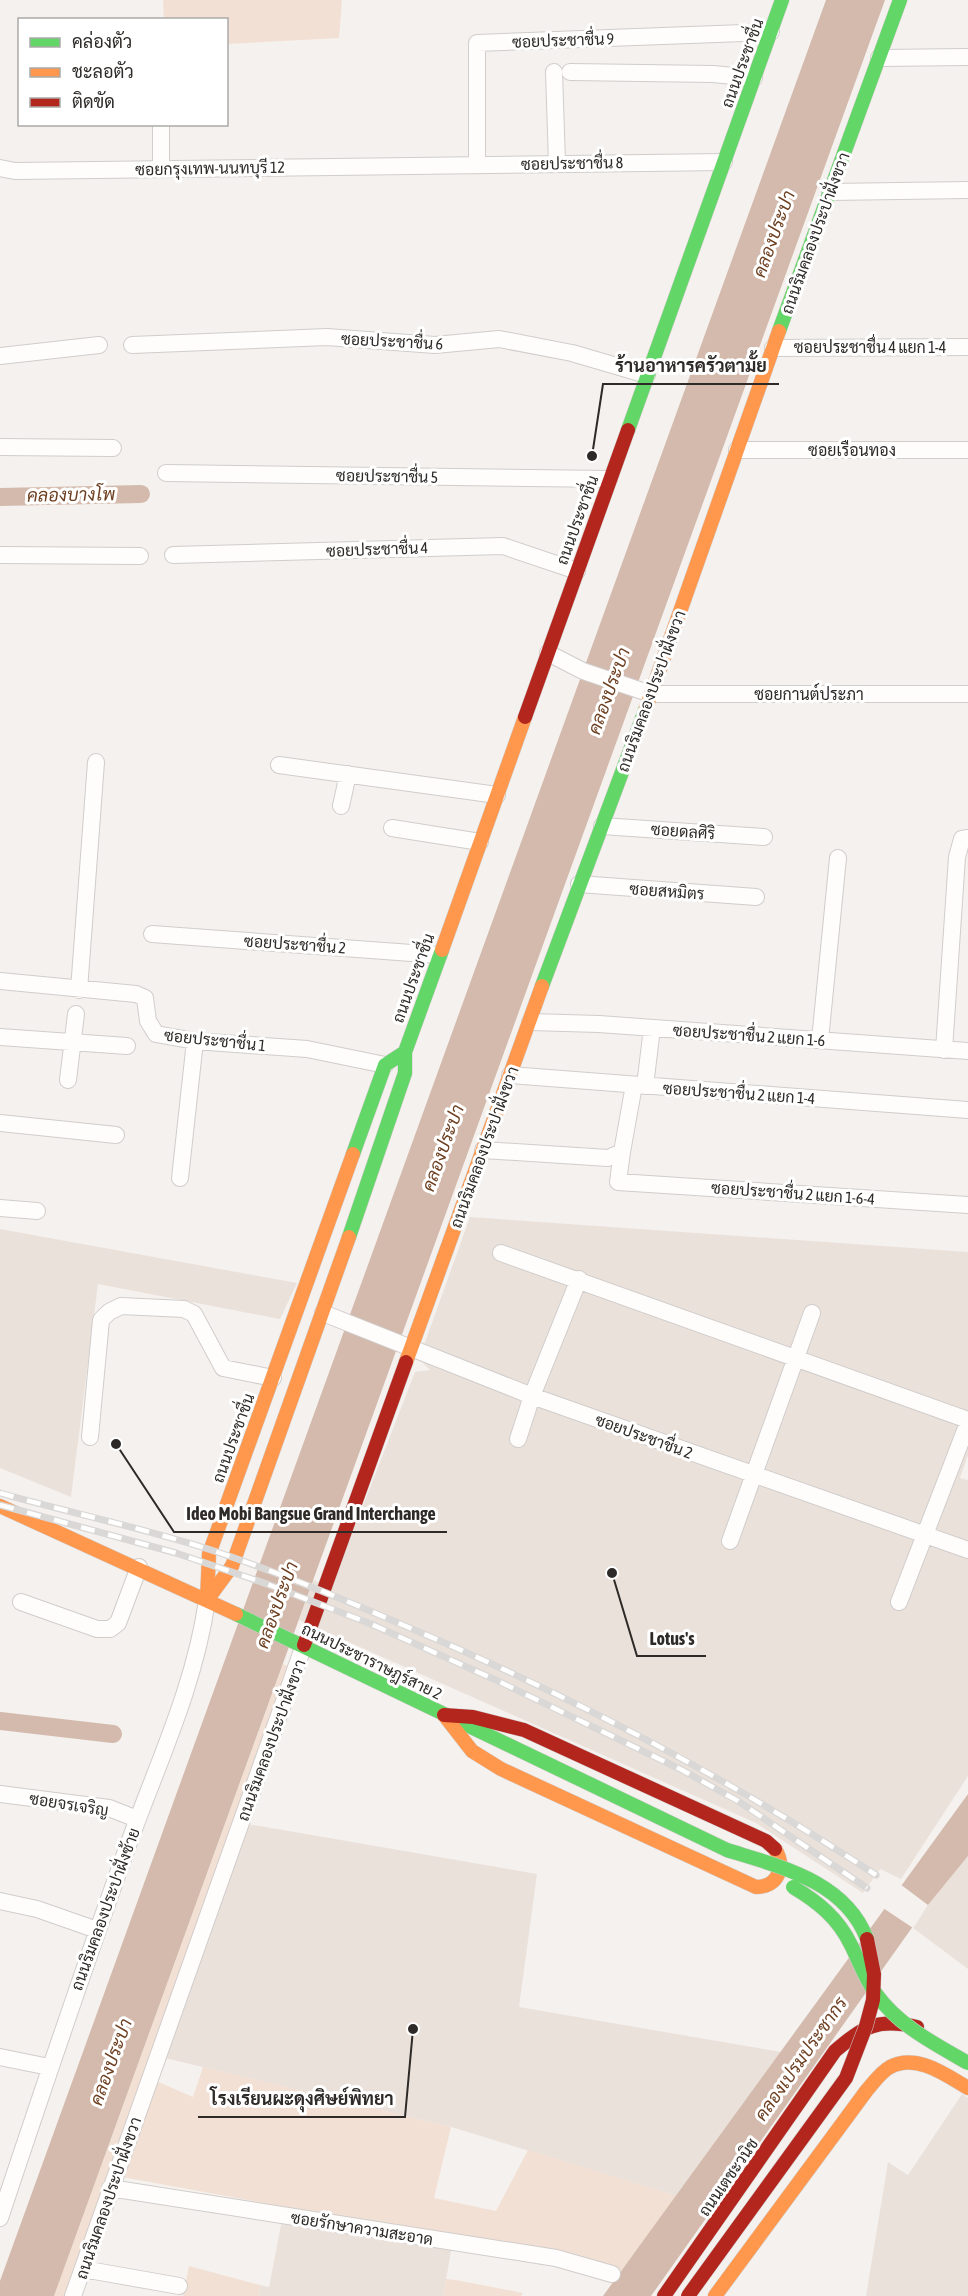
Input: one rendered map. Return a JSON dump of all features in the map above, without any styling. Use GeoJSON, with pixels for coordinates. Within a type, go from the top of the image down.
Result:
{"type":"FeatureCollection","features":[{"type":"Feature","properties":{"kind":"main road","name":"ถนนประชาชื่น"},"geometry":{"type":"LineString","coordinates":[[207,1600],[232,1566],[324,1313],[405,1073],[405,1052],[782,0]]}},
{"type":"Feature","properties":{"kind":"main road","name":"ถนนริมคลองประปาฝั่งขวา"},"geometry":{"type":"LineString","coordinates":[[301,1644],[602,826],[644,692],[737,450],[900,0]]}},
{"type":"Feature","properties":{"kind":"main road"},"geometry":{"type":"LineString","coordinates":[[385,1065],[405,1052]]}},
{"type":"Feature","properties":{"kind":"main road","name":"ถนนประชาชื่น"},"geometry":{"type":"LineString","coordinates":[[207,1600],[209,1554],[385,1065]]}},
{"type":"Feature","properties":{"kind":"main road","name":"ถนนประชาราษฎร์สาย 2"},"geometry":{"type":"LineString","coordinates":[[0,1506],[139,1567],[301,1644],[525,1756],[727,1850],[814,1900],[835,1918],[875,1993]]}},
{"type":"Feature","properties":{"kind":"main road"},"geometry":{"type":"LineString","coordinates":[[444,1715],[473,1717],[524,1730],[766,1841],[777,1850],[781,1860],[779,1874],[773,1885],[765,1889],[756,1887],[501,1769],[472,1751],[444,1715]]}},
{"type":"Feature","properties":{"kind":"main road","name":"ถนนประชาราษฎร์สาย 2"},"geometry":{"type":"LineString","coordinates":[[727,1850],[791,1871],[821,1885],[842,1900],[857,1917],[869,1939],[875,1993]]}},
{"type":"Feature","properties":{"kind":"main road"},"geometry":{"type":"LineString","coordinates":[[875,1993],[907,2026],[968,2064]]}},
{"type":"Feature","properties":{"kind":"main road"},"geometry":{"type":"LineString","coordinates":[[688,2296],[846,2078],[860,2048],[875,1993]]}},
{"type":"Feature","properties":{"kind":"main road","name":"ถนนเตชะวนิช"},"geometry":{"type":"LineString","coordinates":[[664,2296],[836,2051],[863,2026],[891,2020],[952,2041]]}},
{"type":"Feature","properties":{"kind":"main road"},"geometry":{"type":"LineString","coordinates":[[936,2070],[952,2041],[968,2051]]}},
{"type":"Feature","properties":{"kind":"main road"},"geometry":{"type":"LineString","coordinates":[[953,2079],[955,2061],[968,2051]]}},
{"type":"Feature","properties":{"kind":"main road"},"geometry":{"type":"LineString","coordinates":[[716,2296],[867,2090],[886,2070],[901,2064],[926,2064],[968,2088]]}},
{"type":"Feature","properties":{"kind":"street","name":"ซอยประชาชื่น 9"},"geometry":{"type":"LineString","coordinates":[[477,164],[477,43],[771,32]]}},
{"type":"Feature","properties":{"kind":"street"},"geometry":{"type":"LineString","coordinates":[[879,58],[968,57]]}},
{"type":"Feature","properties":{"kind":"street"},"geometry":{"type":"LineString","coordinates":[[556,163],[562,72],[713,74],[754,78]]}},
{"type":"Feature","properties":{"kind":"street"},"geometry":{"type":"LineString","coordinates":[[161,126],[161,169]]}},
{"type":"Feature","properties":{"kind":"street","name":"ซอยประชาชื่น 8"},"geometry":{"type":"LineString","coordinates":[[419,165],[724,162]]}},
{"type":"Feature","properties":{"kind":"street","name":"ซอยกรุงเทพ-นนทบุรี 12"},"geometry":{"type":"LineString","coordinates":[[0,168],[15,171],[419,165]]}},
{"type":"Feature","properties":{"kind":"street"},"geometry":{"type":"LineString","coordinates":[[830,192],[968,190]]}},
{"type":"Feature","properties":{"kind":"street","name":"ซอยประชาชื่น 6"},"geometry":{"type":"LineString","coordinates":[[132,345],[327,337],[435,345],[499,339],[572,353],[647,375]]}},
{"type":"Feature","properties":{"kind":"street"},"geometry":{"type":"LineString","coordinates":[[0,356],[99,345]]}},
{"type":"Feature","properties":{"kind":"street","name":"ซอยประชาชื่น 4 แยก 1-4"},"geometry":{"type":"LineString","coordinates":[[773,348],[968,347]]}},
{"type":"Feature","properties":{"kind":"street"},"geometry":{"type":"LineString","coordinates":[[0,447],[113,448]]}},
{"type":"Feature","properties":{"kind":"street","name":"ซอยเรือนทอง"},"geometry":{"type":"LineString","coordinates":[[737,450],[968,450]]}},
{"type":"Feature","properties":{"kind":"street","name":"ซอยประชาชื่น 5"},"geometry":{"type":"LineString","coordinates":[[166,474],[609,479]]}},
{"type":"Feature","properties":{"kind":"street","name":"ซอยประชาชื่น 4"},"geometry":{"type":"LineString","coordinates":[[173,555],[503,546],[577,570]]}},
{"type":"Feature","properties":{"kind":"street"},"geometry":{"type":"LineString","coordinates":[[0,555],[140,556]]}},
{"type":"Feature","properties":{"kind":"street","name":"ซอยกานต์ประภา"},"geometry":{"type":"LineString","coordinates":[[548,653],[583,671],[644,692],[968,694]]}},
{"type":"Feature","properties":{"kind":"street"},"geometry":{"type":"LineString","coordinates":[[79,990],[96,762]]}},
{"type":"Feature","properties":{"kind":"street"},"geometry":{"type":"LineString","coordinates":[[279,765],[497,795]]}},
{"type":"Feature","properties":{"kind":"street"},"geometry":{"type":"LineString","coordinates":[[340,806],[348,774]]}},
{"type":"Feature","properties":{"kind":"street","name":"ซอยดลศิริ"},"geometry":{"type":"LineString","coordinates":[[602,826],[764,837]]}},
{"type":"Feature","properties":{"kind":"street"},"geometry":{"type":"LineString","coordinates":[[392,828],[480,842]]}},
{"type":"Feature","properties":{"kind":"street"},"geometry":{"type":"LineString","coordinates":[[944,1050],[957,856],[962,840],[968,838]]}},
{"type":"Feature","properties":{"kind":"street"},"geometry":{"type":"LineString","coordinates":[[820,1040],[838,858]]}},
{"type":"Feature","properties":{"kind":"street","name":"ซอยสหมิตร"},"geometry":{"type":"LineString","coordinates":[[579,885],[756,897]]}},
{"type":"Feature","properties":{"kind":"street","name":"ซอยประชาชื่น 2"},"geometry":{"type":"LineString","coordinates":[[152,934],[439,955]]}},
{"type":"Feature","properties":{"kind":"street","name":"ซอยประชาชื่น 1"},"geometry":{"type":"LineString","coordinates":[[0,981],[136,994],[145,998],[148,1021],[156,1034],[195,1041],[307,1049],[385,1065]]}},
{"type":"Feature","properties":{"kind":"street"},"geometry":{"type":"LineString","coordinates":[[68,1080],[76,1014]]}},
{"type":"Feature","properties":{"kind":"street","name":"ซอยประชาชื่น 2 แยก 1-6"},"geometry":{"type":"LineString","coordinates":[[530,1022],[652,1028],[968,1051]]}},
{"type":"Feature","properties":{"kind":"street"},"geometry":{"type":"LineString","coordinates":[[483,1150],[608,1158],[622,1152],[652,1028]]}},
{"type":"Feature","properties":{"kind":"street"},"geometry":{"type":"LineString","coordinates":[[0,1037],[127,1046]]}},
{"type":"Feature","properties":{"kind":"street"},"geometry":{"type":"LineString","coordinates":[[180,1178],[195,1041]]}},
{"type":"Feature","properties":{"kind":"street","name":"ซอยประชาชื่น 2 แยก 1-4"},"geometry":{"type":"LineString","coordinates":[[510,1075],[968,1110]]}},
{"type":"Feature","properties":{"kind":"street"},"geometry":{"type":"LineString","coordinates":[[0,1123],[116,1135]]}},
{"type":"Feature","properties":{"kind":"street","name":"ซอยประชาชื่น 2 แยก 1-6-4"},"geometry":{"type":"LineString","coordinates":[[622,1152],[618,1182],[758,1189],[968,1205]]}},
{"type":"Feature","properties":{"kind":"street"},"geometry":{"type":"LineString","coordinates":[[0,1208],[37,1211]]}},
{"type":"Feature","properties":{"kind":"street"},"geometry":{"type":"LineString","coordinates":[[501,1253],[797,1356],[968,1421],[899,1602]]}},
{"type":"Feature","properties":{"kind":"street"},"geometry":{"type":"LineString","coordinates":[[518,1439],[532,1396],[579,1279]]}},
{"type":"Feature","properties":{"kind":"street"},"geometry":{"type":"LineString","coordinates":[[90,1437],[101,1320],[109,1312],[121,1306],[184,1309],[194,1314],[223,1368],[273,1378]]}},
{"type":"Feature","properties":{"kind":"street","name":"ซอยประชาชื่น 2"},"geometry":{"type":"LineString","coordinates":[[324,1313],[339,1322],[409,1346],[532,1396],[968,1550]]}},
{"type":"Feature","properties":{"kind":"street"},"geometry":{"type":"LineString","coordinates":[[730,1540],[812,1313]]}},
{"type":"Feature","properties":{"kind":"street"},"geometry":{"type":"LineString","coordinates":[[21,1602],[97,1629],[110,1629],[118,1623],[139,1567]]}},
{"type":"Feature","properties":{"kind":"street","name":"ถนนริมคลองประปาฝั่งซ้าย"},"geometry":{"type":"LineString","coordinates":[[0,2218],[97,1930],[188,1682],[203,1626],[207,1600]]}},
{"type":"Feature","properties":{"kind":"street","name":"ถนนริมคลองประปาฝั่งขวา"},"geometry":{"type":"LineString","coordinates":[[74,2296],[301,1644]]}},
{"type":"Feature","properties":{"kind":"street","name":"ซอยจรเจริญ"},"geometry":{"type":"LineString","coordinates":[[0,1794],[109,1808],[137,1819]]}},
{"type":"Feature","properties":{"kind":"street"},"geometry":{"type":"LineString","coordinates":[[0,1901],[37,1909],[97,1930]]}},
{"type":"Feature","properties":{"kind":"street"},"geometry":{"type":"LineString","coordinates":[[0,2056],[50,2067]]}},
{"type":"Feature","properties":{"kind":"street","name":"ซอยรักษาความสะอาด"},"geometry":{"type":"LineString","coordinates":[[110,2188],[556,2258],[612,2274]]}},
{"type":"Feature","properties":{"kind":"street"},"geometry":{"type":"LineString","coordinates":[[83,2269],[179,2286]]}},
{"type":"Feature","properties":{"kind":"shaded area"},"geometry":{"type":"Polygon","coordinates":[[[163,0],[342,0],[339,38],[228,44],[228,18],[164,18],[163,0]]]}},
{"type":"Feature","properties":{"kind":"shaded area"},"geometry":{"type":"Polygon","coordinates":[[[470,1217],[968,1252],[968,1455],[960,1478],[968,1480],[968,1776],[901,1879],[880,1869],[863,1893],[756,1823],[299,1620],[313,1580],[331,1588],[415,1372],[430,1370],[419,1359],[470,1217]]]}},
{"type":"Feature","properties":{"kind":"shaded area"},"geometry":{"type":"Polygon","coordinates":[[[0,1229],[297,1283],[280,1319],[98,1284],[71,1497],[0,1468],[0,1229]]]}},
{"type":"Feature","properties":{"kind":"shaded area"},"geometry":{"type":"Polygon","coordinates":[[[283,1664],[290,1667],[66,2296],[54,2296],[283,1664]]]}},
{"type":"Feature","properties":{"kind":"shaded area"},"geometry":{"type":"Polygon","coordinates":[[[248,1824],[537,1874],[519,2007],[781,2052],[677,2196],[451,2127],[165,2058],[248,1824]]]}},
{"type":"Feature","properties":{"kind":"shaded area"},"geometry":{"type":"Polygon","coordinates":[[[968,1856],[968,1969],[913,1928],[928,1905],[968,1856]]]}},
{"type":"Feature","properties":{"kind":"shaded area"},"geometry":{"type":"Polygon","coordinates":[[[203,2067],[451,2127],[434,2198],[496,2211],[528,2150],[677,2196],[621,2271],[614,2267],[122,2177],[156,2081],[193,2097],[203,2067]]]}},
{"type":"Feature","properties":{"kind":"shaded area"},"geometry":{"type":"Polygon","coordinates":[[[962,2094],[968,2098],[968,2296],[866,2296],[888,2162],[908,2175],[962,2094]]]}},
{"type":"Feature","properties":{"kind":"shaded area"},"geometry":{"type":"Polygon","coordinates":[[[282,2220],[452,2246],[443,2296],[259,2296],[260,2285],[269,2287],[282,2220]]]}},
{"type":"Feature","properties":{"kind":"shaded area"},"geometry":{"type":"Polygon","coordinates":[[[189,2266],[260,2285],[259,2296],[183,2296],[189,2266]]]}},
{"type":"Feature","properties":{"kind":"shaded area"},"geometry":{"type":"Polygon","coordinates":[[[446,2279],[523,2293],[521,2296],[443,2296],[446,2279]]]}},
{"type":"Feature","properties":{"kind":"water","name":"คลองประปา"},"geometry":{"type":"Polygon","coordinates":[[[826,0],[885,0],[54,2296],[0,2296],[0,2281],[826,0]]]}},
{"type":"Feature","properties":{"kind":"water","name":"คลองเปรมประชากร"},"geometry":{"type":"Polygon","coordinates":[[[968,1794],[968,1856],[928,1905],[651,2296],[603,2296],[968,1794]]]}},
{"type":"Feature","properties":{"kind":"pier"},"geometry":{"type":"Polygon","coordinates":[[[900,1884],[928,1905],[913,1928],[883,1908],[900,1884]]]}},
{"type":"Feature","properties":{"kind":"waterway","name":"คลองบางโพ"},"geometry":{"type":"LineString","coordinates":[[0,497],[141,494]]}},
{"type":"Feature","properties":{"kind":"waterway"},"geometry":{"type":"LineString","coordinates":[[0,1721],[113,1734]]}},
{"type":"Feature","properties":{"kind":"railway"},"geometry":{"type":"LineString","coordinates":[[0,1493],[154,1533],[230,1556],[330,1594],[464,1652],[525,1679],[645,1739],[762,1804],[876,1875]]}},
{"type":"Feature","properties":{"kind":"railway"},"geometry":{"type":"LineString","coordinates":[[0,1505],[176,1553],[267,1584],[371,1624],[498,1681],[682,1770],[738,1801],[867,1888]]}},
{"type":"Feature","properties":{"kind":"traffic: fast"},"geometry":{"type":"LineString","coordinates":[[628,430],[782,0]]}},
{"type":"Feature","properties":{"kind":"traffic: fast"},"geometry":{"type":"LineString","coordinates":[[779,331],[900,0]]}},
{"type":"Feature","properties":{"kind":"traffic: fast"},"geometry":{"type":"LineString","coordinates":[[542,986],[646,708]]}},
{"type":"Feature","properties":{"kind":"traffic: fast"},"geometry":{"type":"LineString","coordinates":[[349,1237],[405,1073],[405,1052],[442,950]]}},
{"type":"Feature","properties":{"kind":"traffic: fast"},"geometry":{"type":"LineString","coordinates":[[353,1154],[385,1065],[405,1052]]}},
{"type":"Feature","properties":{"kind":"traffic: fast"},"geometry":{"type":"LineString","coordinates":[[236,1614],[727,1850]]}},
{"type":"Feature","properties":{"kind":"traffic: fast"},"geometry":{"type":"LineString","coordinates":[[727,1850],[789,1870],[827,1890],[857,1919],[867,1939]]}},
{"type":"Feature","properties":{"kind":"traffic: fast"},"geometry":{"type":"LineString","coordinates":[[793,1887],[819,1905],[834,1919],[846,1935],[876,1994],[895,2016],[918,2033],[968,2063]]}},
{"type":"Feature","properties":{"kind":"traffic: slow"},"geometry":{"type":"LineString","coordinates":[[646,708],[779,331]]}},
{"type":"Feature","properties":{"kind":"traffic: slow"},"geometry":{"type":"LineString","coordinates":[[442,950],[525,717]]}},
{"type":"Feature","properties":{"kind":"traffic: slow"},"geometry":{"type":"LineString","coordinates":[[406,1362],[542,986]]}},
{"type":"Feature","properties":{"kind":"traffic: slow"},"geometry":{"type":"LineString","coordinates":[[207,1600],[209,1554],[353,1154]]}},
{"type":"Feature","properties":{"kind":"traffic: slow"},"geometry":{"type":"LineString","coordinates":[[207,1600],[232,1566],[349,1237]]}},
{"type":"Feature","properties":{"kind":"traffic: slow"},"geometry":{"type":"LineString","coordinates":[[0,1506],[236,1614]]}},
{"type":"Feature","properties":{"kind":"traffic: slow"},"geometry":{"type":"LineString","coordinates":[[444,1715],[472,1751],[501,1769],[756,1887],[770,1884],[778,1875],[780,1863],[775,1849]]}},
{"type":"Feature","properties":{"kind":"traffic: slow"},"geometry":{"type":"LineString","coordinates":[[715,2296],[867,2090],[890,2067],[900,2063],[921,2064],[941,2072],[968,2088]]}},
{"type":"Feature","properties":{"kind":"traffic: jam"},"geometry":{"type":"LineString","coordinates":[[525,717],[628,430]]}},
{"type":"Feature","properties":{"kind":"traffic: jam"},"geometry":{"type":"LineString","coordinates":[[304,1645],[406,1362]]}},
{"type":"Feature","properties":{"kind":"traffic: jam"},"geometry":{"type":"LineString","coordinates":[[444,1715],[473,1717],[524,1730],[766,1841],[775,1849]]}},
{"type":"Feature","properties":{"kind":"traffic: jam"},"geometry":{"type":"LineString","coordinates":[[688,2296],[846,2078],[866,2026],[873,2000],[874,1974],[867,1939]]}},
{"type":"Feature","properties":{"kind":"traffic: jam"},"geometry":{"type":"LineString","coordinates":[[664,2296],[835,2051],[855,2035],[872,2026],[892,2023],[917,2027]]}},
{"type":"Feature","properties":{"kind":"place","name":"ร้านอาหารครัวตามั้ย"},"geometry":{"type":"Point","coordinates":[592,456]}},
{"type":"Feature","properties":{"kind":"place","name":"Ideo Mobi Bangsue Grand Interchange"},"geometry":{"type":"Point","coordinates":[116,1444]}},
{"type":"Feature","properties":{"kind":"place","name":"Lotus's"},"geometry":{"type":"Point","coordinates":[612,1573]}},
{"type":"Feature","properties":{"kind":"place","name":"โรงเรียนผะดุงศิษย์พิทยา"},"geometry":{"type":"Point","coordinates":[413,2029]}}]}
